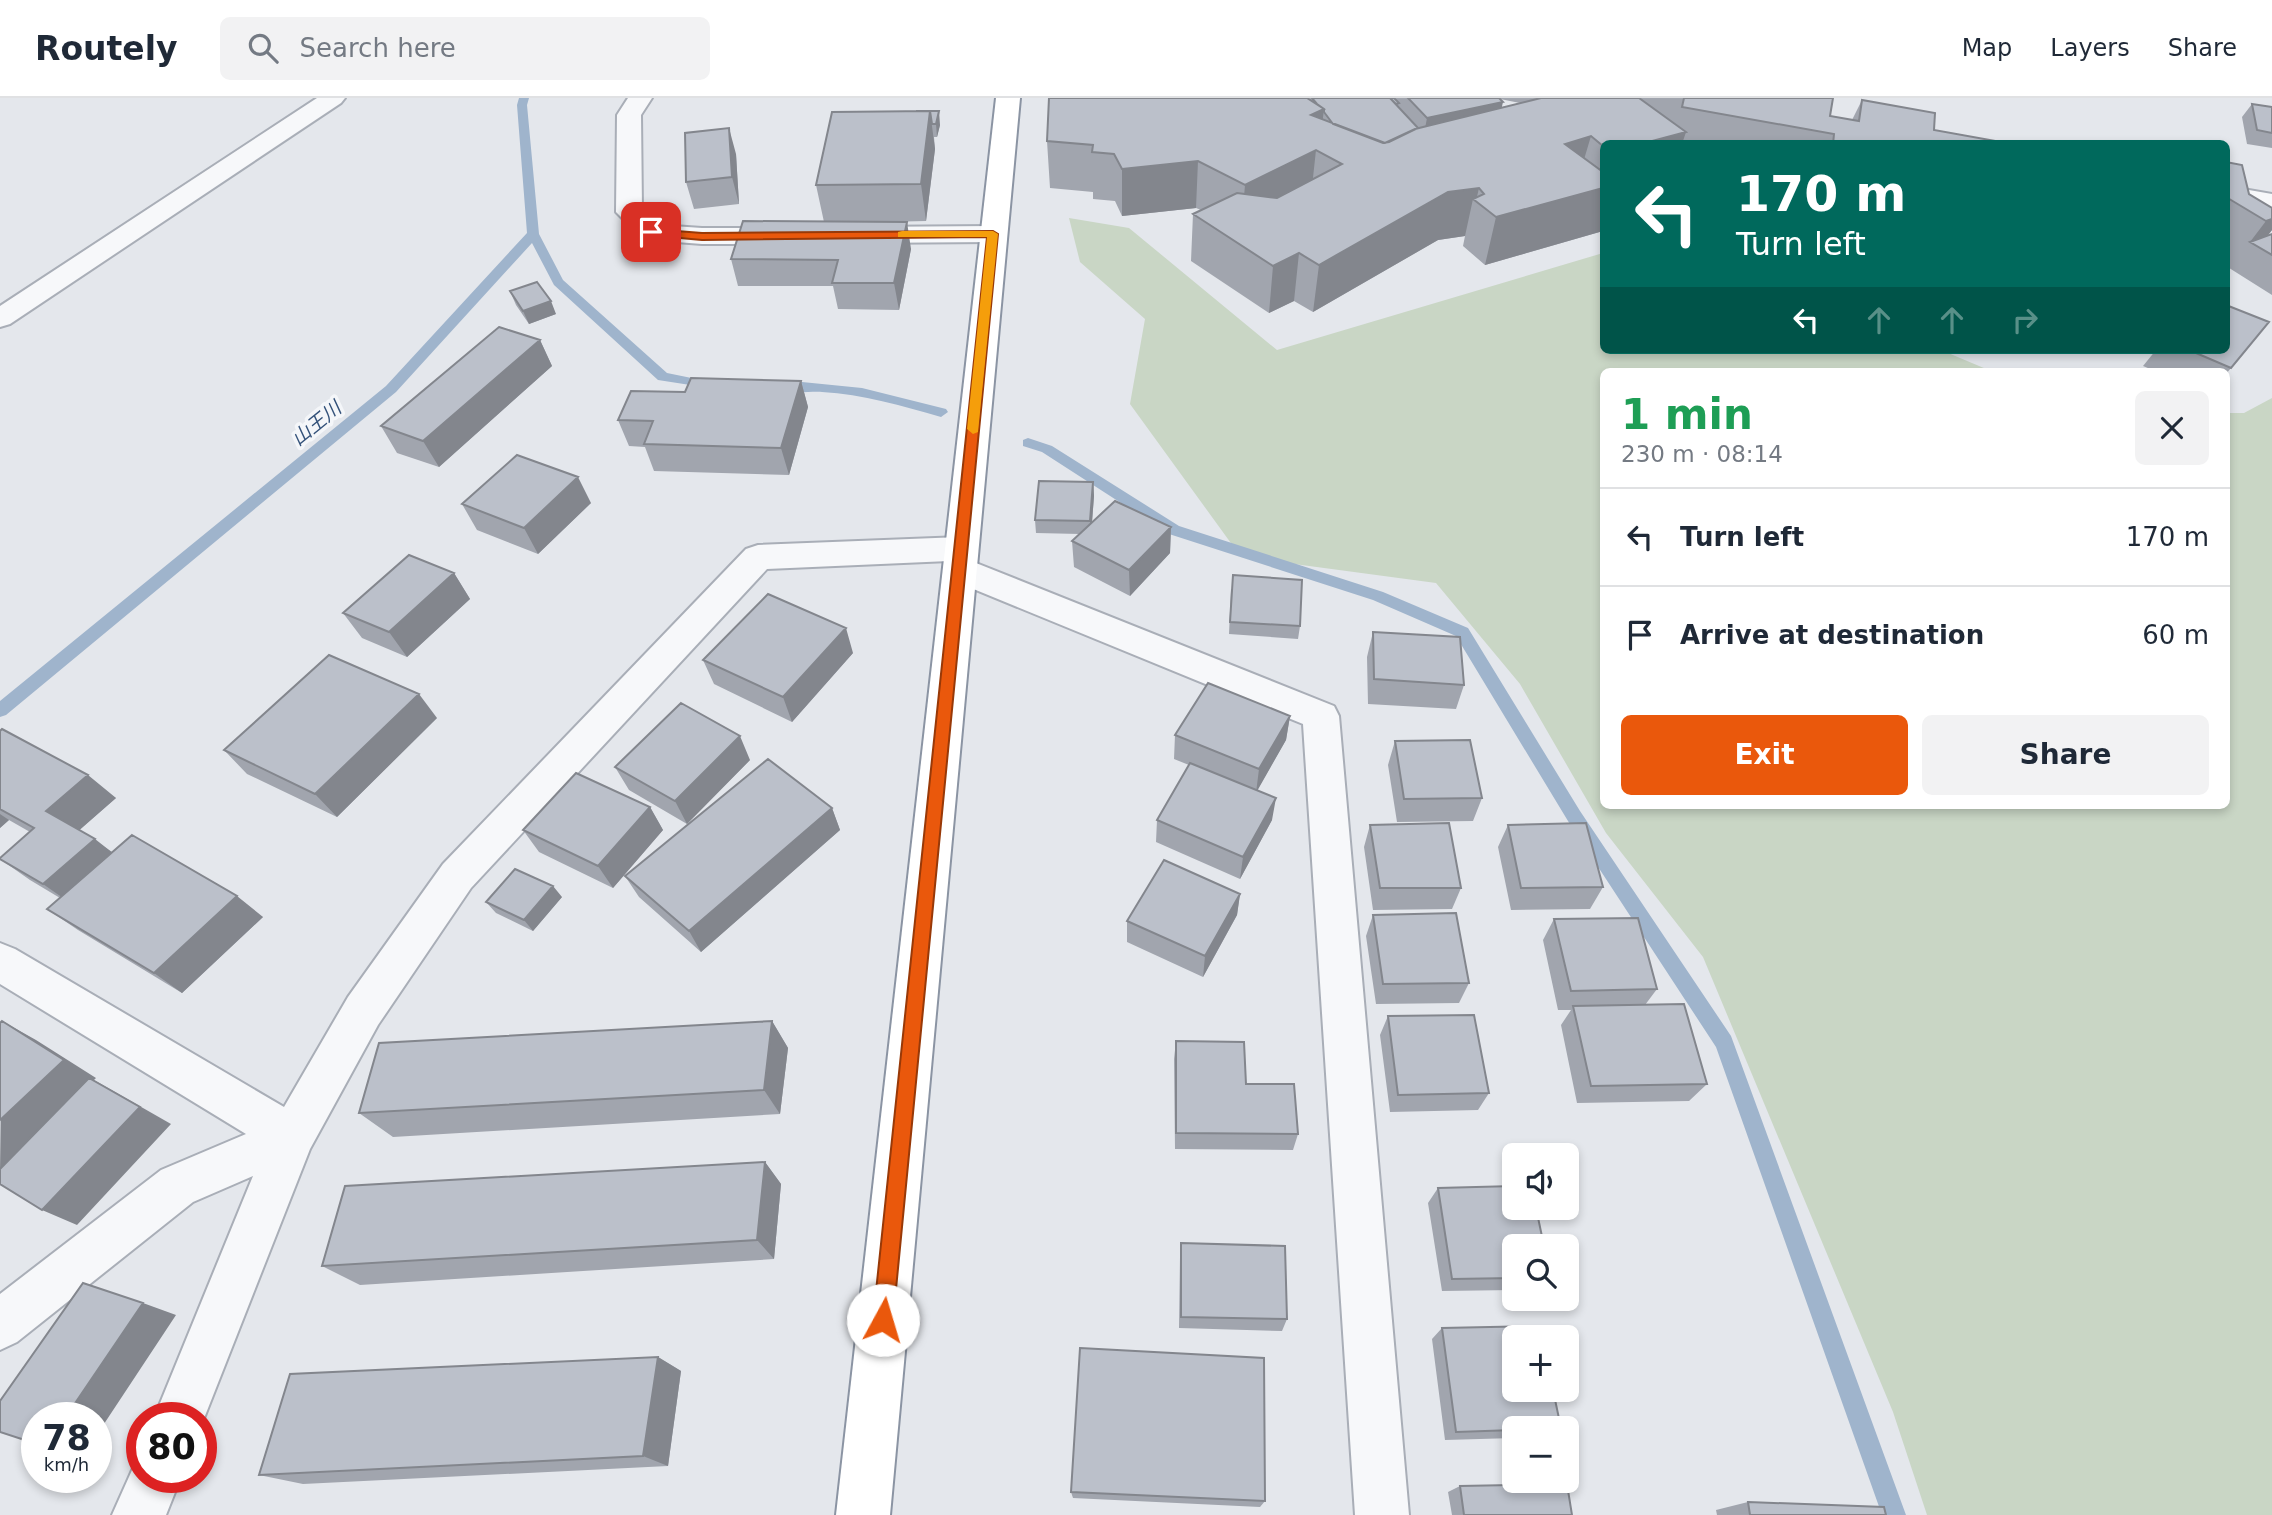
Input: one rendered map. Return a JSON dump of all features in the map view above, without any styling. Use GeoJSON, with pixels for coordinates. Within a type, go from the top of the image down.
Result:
{"type":"FeatureCollection","features":[{"type":"Feature","properties":{"kind":"highway"},"geometry":{"type":"LineString","coordinates":[[863,1515],[1008,98]]}},
{"type":"Feature","properties":{"kind":"street"},"geometry":{"type":"LineString","coordinates":[[0,318],[72,273],[333,98]]}},
{"type":"Feature","properties":{"kind":"street"},"geometry":{"type":"LineString","coordinates":[[640,98],[629,115],[629,212],[651,232],[702,236],[993,234]]}},
{"type":"Feature","properties":{"kind":"street"},"geometry":{"type":"LineString","coordinates":[[2230,195],[2272,202]]}},
{"type":"Feature","properties":{"kind":"street"},"geometry":{"type":"LineString","coordinates":[[185,1402],[292,1137],[363,1011],[457,876],[758,557],[961,559],[1321,716],[1382,1515]]}},
{"type":"Feature","properties":{"kind":"street"},"geometry":{"type":"LineString","coordinates":[[0,962],[292,1137]]}},
{"type":"Feature","properties":{"kind":"street"},"geometry":{"type":"LineString","coordinates":[[0,1325],[177,1186],[292,1137]]}},
{"type":"Feature","properties":{"kind":"street"},"geometry":{"type":"LineString","coordinates":[[139,1515],[148,1493]]}},
{"type":"Feature","properties":{"kind":"green space"},"geometry":{"type":"Polygon","coordinates":[[[1069,218],[1129,228],[1277,350],[1600,254],[1600,354],[1951,354],[1984,368],[1600,368],[1600,809],[2230,809],[2230,413],[2244,413],[2272,398],[2272,1515],[1927,1515],[1893,1412],[1703,957],[1606,833],[1520,684],[1436,583],[1241,557],[1130,404],[1145,319],[1080,262],[1069,218]]]}},
{"type":"Feature","properties":{"kind":"building"},"geometry":{"type":"Polygon","coordinates":[[[1049,98],[1307,98],[1324,109],[1311,115],[1385,143],[1415,129],[1541,98],[1639,98],[1686,132],[1656,140],[1600,140],[1600,144],[1591,136],[1565,144],[1600,170],[1600,189],[1496,217],[1473,199],[1484,194],[1479,188],[1448,192],[1319,265],[1299,253],[1273,266],[1193,214],[1237,193],[1277,198],[1342,164],[1316,150],[1245,185],[1198,161],[1122,169],[1114,154],[1092,152],[1093,145],[1047,141],[1049,98]]]}},
{"type":"Feature","properties":{"kind":"building"},"geometry":{"type":"Polygon","coordinates":[[[1312,98],[1390,98],[1418,128],[1383,143],[1333,124],[1324,109],[1312,98]]]}},
{"type":"Feature","properties":{"kind":"building"},"geometry":{"type":"Polygon","coordinates":[[[1408,98],[1499,98],[1503,102],[1427,118],[1408,98]]]}},
{"type":"Feature","properties":{"kind":"building"},"geometry":{"type":"Polygon","coordinates":[[[1684,98],[1833,98],[1830,116],[1859,121],[1862,100],[1935,113],[1934,130],[1990,140],[1833,140],[1834,134],[1682,107],[1684,98]]]}},
{"type":"Feature","properties":{"kind":"building"},"geometry":{"type":"Polygon","coordinates":[[[2252,104],[2272,107],[2272,133],[2257,130],[2252,104]]]}},
{"type":"Feature","properties":{"kind":"building"},"geometry":{"type":"Polygon","coordinates":[[[930,111],[939,111],[936,124],[932,124],[930,111]]]}},
{"type":"Feature","properties":{"kind":"building"},"geometry":{"type":"Polygon","coordinates":[[[930,111],[921,184],[816,185],[832,112],[930,111]]]}},
{"type":"Feature","properties":{"kind":"building"},"geometry":{"type":"Polygon","coordinates":[[[729,128],[732,177],[686,182],[685,133],[729,128]]]}},
{"type":"Feature","properties":{"kind":"building"},"geometry":{"type":"Polygon","coordinates":[[[2230,163],[2242,165],[2249,194],[2272,208],[2272,219],[2266,221],[2230,199],[2230,163]]]}},
{"type":"Feature","properties":{"kind":"building"},"geometry":{"type":"Polygon","coordinates":[[[743,221],[907,222],[894,283],[832,283],[838,260],[731,259],[743,221]]]}},
{"type":"Feature","properties":{"kind":"building"},"geometry":{"type":"Polygon","coordinates":[[[2272,234],[2272,255],[2250,242],[2272,234]]]}},
{"type":"Feature","properties":{"kind":"building"},"geometry":{"type":"Polygon","coordinates":[[[537,282],[551,301],[523,311],[510,291],[537,282]]]}},
{"type":"Feature","properties":{"kind":"building"},"geometry":{"type":"Polygon","coordinates":[[[2230,307],[2269,322],[2231,368],[2198,354],[2230,354],[2230,307]]]}},
{"type":"Feature","properties":{"kind":"building"},"geometry":{"type":"Polygon","coordinates":[[[499,327],[540,340],[423,441],[381,426],[499,327]]]}},
{"type":"Feature","properties":{"kind":"building"},"geometry":{"type":"Polygon","coordinates":[[[691,378],[801,381],[781,448],[644,444],[653,421],[618,420],[631,391],[685,392],[691,378]]]}},
{"type":"Feature","properties":{"kind":"building"},"geometry":{"type":"Polygon","coordinates":[[[517,455],[578,477],[524,528],[462,504],[517,455]]]}},
{"type":"Feature","properties":{"kind":"building"},"geometry":{"type":"Polygon","coordinates":[[[1039,481],[1093,482],[1090,521],[1035,520],[1039,481]]]}},
{"type":"Feature","properties":{"kind":"building"},"geometry":{"type":"Polygon","coordinates":[[[1115,501],[1171,527],[1129,570],[1072,541],[1115,501]]]}},
{"type":"Feature","properties":{"kind":"building"},"geometry":{"type":"Polygon","coordinates":[[[409,555],[454,573],[389,632],[343,613],[409,555]]]}},
{"type":"Feature","properties":{"kind":"building"},"geometry":{"type":"Polygon","coordinates":[[[1233,575],[1302,580],[1300,626],[1230,622],[1233,575]]]}},
{"type":"Feature","properties":{"kind":"building"},"geometry":{"type":"Polygon","coordinates":[[[768,594],[846,628],[783,697],[703,660],[768,594]]]}},
{"type":"Feature","properties":{"kind":"building"},"geometry":{"type":"Polygon","coordinates":[[[1373,632],[1460,637],[1464,685],[1374,679],[1373,632]]]}},
{"type":"Feature","properties":{"kind":"building"},"geometry":{"type":"Polygon","coordinates":[[[329,655],[419,694],[315,794],[224,750],[329,655]]]}},
{"type":"Feature","properties":{"kind":"building"},"geometry":{"type":"Polygon","coordinates":[[[1208,683],[1290,716],[1259,769],[1175,735],[1208,683]]]}},
{"type":"Feature","properties":{"kind":"building"},"geometry":{"type":"Polygon","coordinates":[[[681,703],[740,736],[675,801],[615,767],[681,703]]]}},
{"type":"Feature","properties":{"kind":"building"},"geometry":{"type":"Polygon","coordinates":[[[2,729],[88,775],[46,811],[95,839],[43,884],[0,859],[34,828],[0,809],[2,729]]]}},
{"type":"Feature","properties":{"kind":"building"},"geometry":{"type":"Polygon","coordinates":[[[1470,740],[1482,798],[1404,799],[1395,741],[1470,740]]]}},
{"type":"Feature","properties":{"kind":"building"},"geometry":{"type":"Polygon","coordinates":[[[768,759],[832,808],[689,931],[625,876],[768,759]]]}},
{"type":"Feature","properties":{"kind":"building"},"geometry":{"type":"Polygon","coordinates":[[[1190,763],[1276,798],[1243,857],[1157,820],[1190,763]]]}},
{"type":"Feature","properties":{"kind":"building"},"geometry":{"type":"Polygon","coordinates":[[[576,773],[650,807],[598,866],[523,830],[576,773]]]}},
{"type":"Feature","properties":{"kind":"building"},"geometry":{"type":"Polygon","coordinates":[[[1449,823],[1461,888],[1380,888],[1370,825],[1449,823]]]}},
{"type":"Feature","properties":{"kind":"building"},"geometry":{"type":"Polygon","coordinates":[[[1586,823],[1603,887],[1521,888],[1508,825],[1586,823]]]}},
{"type":"Feature","properties":{"kind":"building"},"geometry":{"type":"Polygon","coordinates":[[[132,835],[237,896],[154,973],[47,909],[132,835]]]}},
{"type":"Feature","properties":{"kind":"building"},"geometry":{"type":"Polygon","coordinates":[[[1164,860],[1240,894],[1205,956],[1127,921],[1164,860]]]}},
{"type":"Feature","properties":{"kind":"building"},"geometry":{"type":"Polygon","coordinates":[[[515,869],[553,886],[524,920],[486,902],[515,869]]]}},
{"type":"Feature","properties":{"kind":"building"},"geometry":{"type":"Polygon","coordinates":[[[1456,913],[1469,983],[1383,984],[1373,915],[1456,913]]]}},
{"type":"Feature","properties":{"kind":"building"},"geometry":{"type":"Polygon","coordinates":[[[1638,918],[1657,989],[1571,991],[1554,919],[1638,918]]]}},
{"type":"Feature","properties":{"kind":"building"},"geometry":{"type":"Polygon","coordinates":[[[1684,1004],[1707,1084],[1591,1086],[1573,1006],[1684,1004]]]}},
{"type":"Feature","properties":{"kind":"building"},"geometry":{"type":"Polygon","coordinates":[[[1474,1015],[1489,1093],[1398,1095],[1388,1016],[1474,1015]]]}},
{"type":"Feature","properties":{"kind":"building"},"geometry":{"type":"Polygon","coordinates":[[[2,1021],[64,1060],[0,1120],[0,1023],[2,1021]]]}},
{"type":"Feature","properties":{"kind":"building"},"geometry":{"type":"Polygon","coordinates":[[[772,1021],[764,1090],[359,1113],[379,1043],[772,1021]]]}},
{"type":"Feature","properties":{"kind":"building"},"geometry":{"type":"Polygon","coordinates":[[[1176,1041],[1244,1042],[1246,1084],[1294,1084],[1298,1134],[1176,1133],[1176,1041]]]}},
{"type":"Feature","properties":{"kind":"building"},"geometry":{"type":"Polygon","coordinates":[[[89,1078],[140,1107],[42,1210],[0,1184],[0,1169],[89,1078]]]}},
{"type":"Feature","properties":{"kind":"building"},"geometry":{"type":"Polygon","coordinates":[[[765,1162],[757,1240],[322,1266],[345,1186],[765,1162]]]}},
{"type":"Feature","properties":{"kind":"building"},"geometry":{"type":"Polygon","coordinates":[[[1502,1186],[1502,1220],[1539,1220],[1541,1234],[1502,1234],[1502,1278],[1452,1279],[1438,1188],[1502,1186]]]}},
{"type":"Feature","properties":{"kind":"building"},"geometry":{"type":"Polygon","coordinates":[[[1181,1243],[1285,1246],[1287,1319],[1181,1317],[1181,1243]]]}},
{"type":"Feature","properties":{"kind":"building"},"geometry":{"type":"Polygon","coordinates":[[[83,1283],[143,1303],[76,1402],[21,1402],[21,1439],[0,1432],[0,1401],[83,1283]]]}},
{"type":"Feature","properties":{"kind":"building"},"geometry":{"type":"Polygon","coordinates":[[[1502,1327],[1502,1402],[1556,1402],[1558,1416],[1502,1416],[1502,1430],[1456,1432],[1442,1328],[1502,1327]]]}},
{"type":"Feature","properties":{"kind":"building"},"geometry":{"type":"Polygon","coordinates":[[[1080,1348],[1264,1358],[1265,1501],[1071,1492],[1080,1348]]]}},
{"type":"Feature","properties":{"kind":"building"},"geometry":{"type":"Polygon","coordinates":[[[658,1357],[643,1456],[259,1475],[290,1374],[658,1357]]]}},
{"type":"Feature","properties":{"kind":"building"},"geometry":{"type":"Polygon","coordinates":[[[1502,1485],[1502,1493],[1568,1493],[1572,1515],[1464,1515],[1460,1486],[1502,1485]]]}},
{"type":"Feature","properties":{"kind":"building"},"geometry":{"type":"Polygon","coordinates":[[[1748,1502],[1884,1507],[1886,1515],[1750,1515],[1748,1502]]]}},
{"type":"Feature","properties":{"kind":"waterway","name":"山王川"},"geometry":{"type":"LineString","coordinates":[[524,98],[522,105],[533,234]]}},
{"type":"Feature","properties":{"kind":"waterway","name":"山王川"},"geometry":{"type":"LineString","coordinates":[[0,710],[391,389],[533,234]]}},
{"type":"Feature","properties":{"kind":"waterway"},"geometry":{"type":"LineString","coordinates":[[533,234],[558,282],[663,377],[711,386]]}},
{"type":"Feature","properties":{"kind":"waterway"},"geometry":{"type":"LineString","coordinates":[[781,387],[822,387],[862,392],[941,412]]}},
{"type":"Feature","properties":{"kind":"waterway"},"geometry":{"type":"LineString","coordinates":[[1028,443],[1047,449],[1174,530],[1378,596],[1462,632],[1574,816],[1724,1042],[1894,1515]]}},
{"type":"Feature","properties":{"kind":"slow traffic"},"geometry":{"type":"LineString","coordinates":[[902,235],[993,234],[973,429]]}},
{"type":"Feature","properties":{"kind":"route"},"geometry":{"type":"LineString","coordinates":[[651,232],[702,236],[993,234],[883,1320]]}}]}
